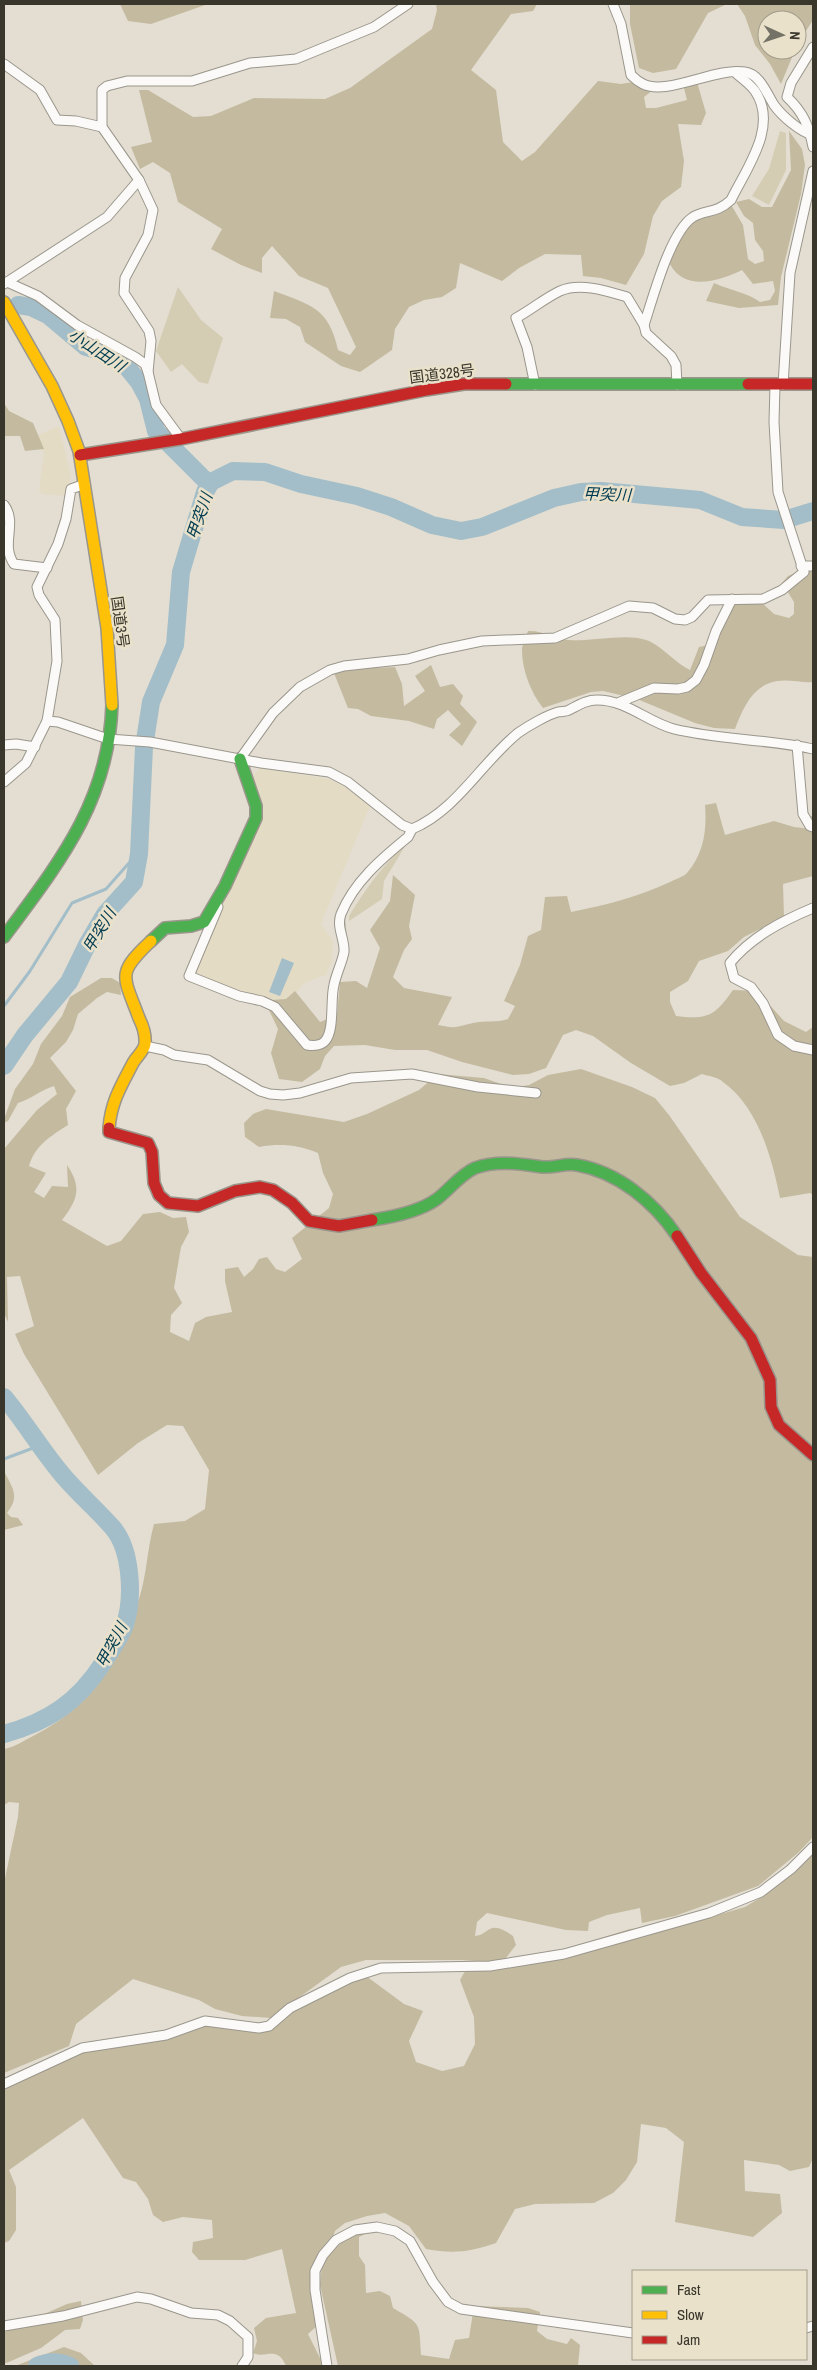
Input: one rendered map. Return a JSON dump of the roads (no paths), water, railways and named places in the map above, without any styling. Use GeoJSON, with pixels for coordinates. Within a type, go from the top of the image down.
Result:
{"type":"FeatureCollection","features":[{"type":"Feature","properties":{"kind":"main road","name":"国道3号"},"geometry":{"type":"LineString","coordinates":[[4,302],[54,387],[80,455],[110,661],[112,697],[108,739],[100,781],[82,823],[60,860],[4,937]]}},
{"type":"Feature","properties":{"kind":"main road","name":"国道328号"},"geometry":{"type":"LineString","coordinates":[[80,455],[178,439],[464,384],[813,384]]}},
{"type":"Feature","properties":{"kind":"main road"},"geometry":{"type":"LineString","coordinates":[[240,759],[256,806],[256,818],[225,886],[204,922],[191,926],[165,928],[131,960],[125,972],[127,986],[145,1032],[145,1046],[134,1061],[111,1107],[109,1132],[148,1143],[152,1152],[154,1184],[160,1195],[168,1203],[198,1206],[235,1191],[260,1187],[272,1190],[292,1203],[309,1221],[339,1226],[391,1217],[425,1206],[436,1200],[473,1169],[488,1164],[501,1162],[547,1167],[556,1164],[577,1165],[612,1176],[647,1201],[665,1219],[701,1273],[751,1338],[770,1380],[771,1408],[779,1425],[813,1455]]}},
{"type":"Feature","properties":{"kind":"street"},"geometry":{"type":"LineString","coordinates":[[148,372],[151,341],[148,331],[129,303],[124,287],[128,270],[148,235],[153,210],[139,180],[102,127],[101,95],[106,86],[127,81],[192,81],[250,63],[296,59],[374,27],[408,4]]}},
{"type":"Feature","properties":{"kind":"street"},"geometry":{"type":"LineString","coordinates":[[614,4],[621,24],[631,75],[643,84],[674,85],[714,74],[749,73],[766,88],[775,106],[799,128],[812,135]]}},
{"type":"Feature","properties":{"kind":"street"},"geometry":{"type":"LineString","coordinates":[[813,47],[790,83],[787,98],[801,112],[812,135],[813,147]]}},
{"type":"Feature","properties":{"kind":"street"},"geometry":{"type":"LineString","coordinates":[[4,64],[40,90],[57,120],[76,121],[102,127]]}},
{"type":"Feature","properties":{"kind":"street"},"geometry":{"type":"LineString","coordinates":[[644,325],[661,274],[683,225],[694,216],[713,212],[724,207],[730,200],[758,145],[763,127],[763,114],[760,103],[754,91],[735,72]]}},
{"type":"Feature","properties":{"kind":"street"},"geometry":{"type":"LineString","coordinates":[[240,759],[273,713],[300,687],[330,670],[344,666],[408,659],[482,641],[555,638],[629,606],[653,608],[675,619],[685,620],[692,617],[708,600],[763,599],[771,596],[801,576],[804,572],[778,492],[774,422],[790,273],[813,171]]}},
{"type":"Feature","properties":{"kind":"street"},"geometry":{"type":"LineString","coordinates":[[6,283],[107,217],[139,180]]}},
{"type":"Feature","properties":{"kind":"street"},"geometry":{"type":"LineString","coordinates":[[6,283],[38,296],[76,325],[135,357],[144,364],[148,372],[156,405],[178,439]]}},
{"type":"Feature","properties":{"kind":"street"},"geometry":{"type":"LineString","coordinates":[[535,385],[527,348],[516,318],[562,290],[599,289],[627,297],[644,325],[646,333],[671,356],[676,365],[677,385]]}},
{"type":"Feature","properties":{"kind":"street"},"geometry":{"type":"LineString","coordinates":[[4,782],[26,763],[47,721],[57,661],[55,620],[39,595],[37,586],[66,519],[71,489],[85,484]]}},
{"type":"Feature","properties":{"kind":"street"},"geometry":{"type":"LineString","coordinates":[[4,505],[8,510],[10,522],[6,542],[7,556],[14,564],[46,568]]}},
{"type":"Feature","properties":{"kind":"street"},"geometry":{"type":"LineString","coordinates":[[801,566],[813,566]]}},
{"type":"Feature","properties":{"kind":"street"},"geometry":{"type":"LineString","coordinates":[[620,702],[654,688],[678,689],[687,687],[696,680],[704,665],[716,631],[732,599]]}},
{"type":"Feature","properties":{"kind":"street"},"geometry":{"type":"LineString","coordinates":[[225,886],[224,894],[189,976],[239,996],[262,1001],[274,1007],[307,1045],[322,1044],[327,1039],[332,1011],[333,987],[344,952],[344,940],[339,928],[340,917],[350,896],[368,872],[408,837],[412,829],[443,810],[490,759],[520,732],[558,712],[568,711],[580,703],[594,700],[620,702],[672,728],[711,736],[750,738],[813,749]]}},
{"type":"Feature","properties":{"kind":"street"},"geometry":{"type":"LineString","coordinates":[[47,721],[58,722],[108,739],[150,742],[240,759],[329,772],[348,782],[402,825],[412,829]]}},
{"type":"Feature","properties":{"kind":"street"},"geometry":{"type":"LineString","coordinates":[[4,738],[16,744],[35,747]]}},
{"type":"Feature","properties":{"kind":"street"},"geometry":{"type":"LineString","coordinates":[[4,746],[16,744]]}},
{"type":"Feature","properties":{"kind":"street"},"geometry":{"type":"LineString","coordinates":[[797,745],[803,814],[810,826],[813,827]]}},
{"type":"Feature","properties":{"kind":"street"},"geometry":{"type":"LineString","coordinates":[[813,908],[791,917],[744,946],[730,963],[734,978],[751,987],[762,1003],[778,1035],[794,1046],[813,1050]]}},
{"type":"Feature","properties":{"kind":"street"},"geometry":{"type":"LineString","coordinates":[[145,1046],[164,1050],[174,1055],[208,1060],[226,1068],[260,1091],[276,1095],[300,1093],[351,1078],[412,1074],[478,1087],[536,1093]]}},
{"type":"Feature","properties":{"kind":"street"},"geometry":{"type":"LineString","coordinates":[[4,2084],[82,2048],[116,2041],[166,2035],[205,2021],[259,2028],[269,2026],[290,2008],[350,1978],[381,1968],[490,1966],[555,1956],[709,1913],[761,1892],[791,1869],[813,1847]]}},
{"type":"Feature","properties":{"kind":"street"},"geometry":{"type":"LineString","coordinates":[[327,2366],[314,2290],[315,2271],[323,2255],[336,2240],[355,2230],[377,2227],[395,2230],[410,2241],[432,2282],[448,2302],[461,2309],[632,2333]]}},
{"type":"Feature","properties":{"kind":"street"},"geometry":{"type":"LineString","coordinates":[[4,2326],[63,2316],[131,2298],[144,2297],[192,2313],[218,2315],[230,2321],[248,2337],[248,2357],[242,2366]]}},
{"type":"Feature","properties":{"kind":"water"},"geometry":{"type":"Polygon","coordinates":[[[282,958],[294,963],[280,996],[269,992],[282,958]]]}},
{"type":"Feature","properties":{"kind":"waterway","name":"小山田川"},"geometry":{"type":"LineString","coordinates":[[18,305],[31,307],[48,315],[86,347],[109,354],[126,366],[139,382],[148,399],[156,431],[209,484]]}},
{"type":"Feature","properties":{"kind":"waterway","name":"甲突川"},"geometry":{"type":"LineString","coordinates":[[4,1066],[25,1035],[69,982],[105,914],[134,882],[139,854],[144,747],[151,702],[175,645],[181,572],[205,492],[211,482],[233,471],[265,472],[301,484],[357,496],[391,507],[432,525],[461,531],[482,527],[554,498],[581,492],[601,491],[700,500],[742,517],[784,520],[813,511]]}},
{"type":"Feature","properties":{"kind":"waterway"},"geometry":{"type":"LineString","coordinates":[[4,1006],[30,971],[72,903],[106,889],[139,854]]}},
{"type":"Feature","properties":{"kind":"waterway","name":"甲突川"},"geometry":{"type":"LineString","coordinates":[[4,1397],[58,1469],[113,1528],[124,1549],[130,1590],[127,1616],[122,1632],[103,1663],[83,1689],[61,1709],[48,1717],[4,1734]]}},
{"type":"Feature","properties":{"kind":"waterway"},"geometry":{"type":"LineString","coordinates":[[4,1459],[41,1445]]}},
{"type":"Feature","properties":{"kind":"waterway"},"geometry":{"type":"LineString","coordinates":[[37,2366],[54,2362],[70,2366]]}}]}
